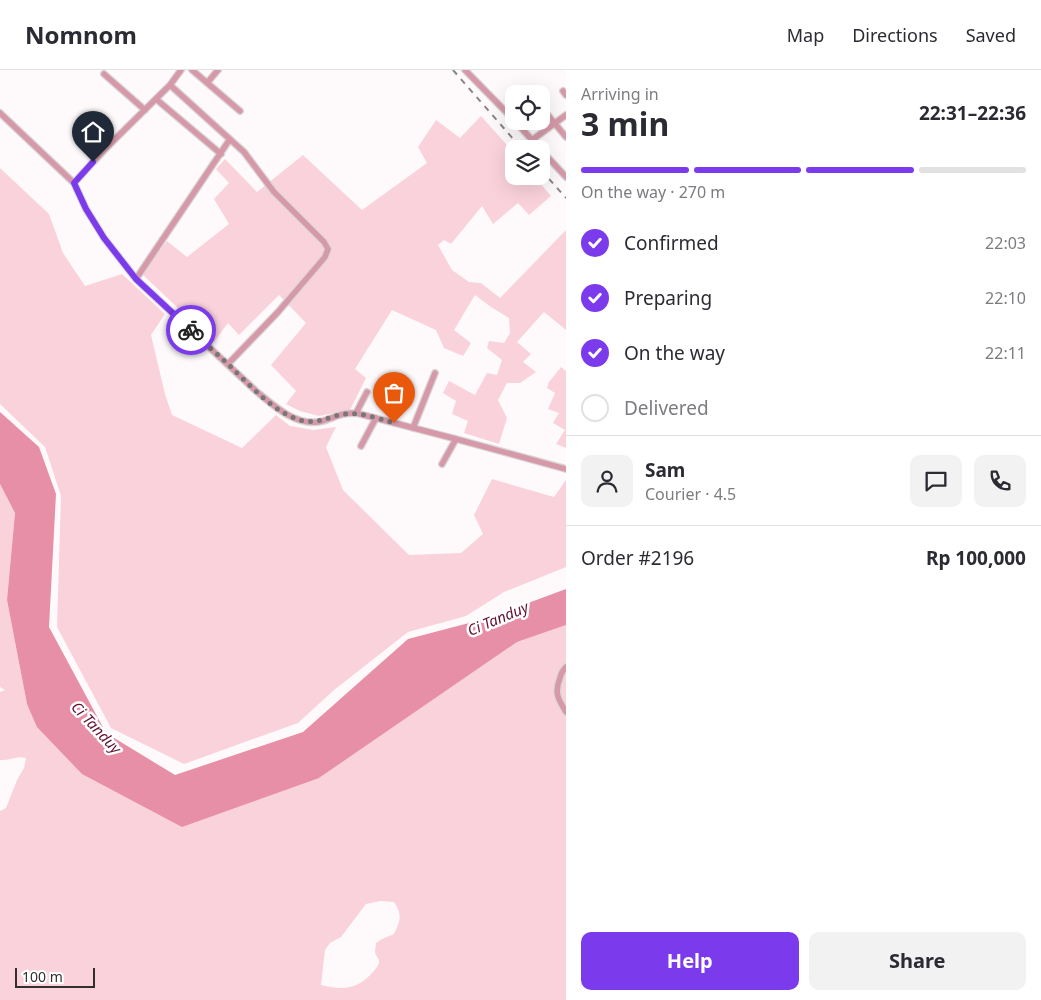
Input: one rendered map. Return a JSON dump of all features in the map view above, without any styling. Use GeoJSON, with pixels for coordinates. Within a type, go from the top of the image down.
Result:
{"type":"FeatureCollection","features":[{"type":"Feature","properties":{"kind":"street"},"geometry":{"type":"LineString","coordinates":[[74,183],[104,150],[170,85],[181,70]]}},
{"type":"Feature","properties":{"kind":"street"},"geometry":{"type":"LineString","coordinates":[[192,70],[240,111]]}},
{"type":"Feature","properties":{"kind":"street"},"geometry":{"type":"LineString","coordinates":[[207,83],[218,70]]}},
{"type":"Feature","properties":{"kind":"street"},"geometry":{"type":"LineString","coordinates":[[465,70],[505,112]]}},
{"type":"Feature","properties":{"kind":"street"},"geometry":{"type":"LineString","coordinates":[[104,74],[145,110]]}},
{"type":"Feature","properties":{"kind":"street"},"geometry":{"type":"LineString","coordinates":[[170,85],[244,152],[274,192],[324,242],[328,249],[325,258],[278,312],[228,364]]}},
{"type":"Feature","properties":{"kind":"street"},"geometry":{"type":"LineString","coordinates":[[156,99],[220,154]]}},
{"type":"Feature","properties":{"kind":"street"},"geometry":{"type":"LineString","coordinates":[[0,113],[74,183],[86,209],[104,238],[136,279],[256,391],[292,418],[305,422],[317,422],[342,414],[356,413],[566,469]]}},
{"type":"Feature","properties":{"kind":"street"},"geometry":{"type":"LineString","coordinates":[[523,130],[532,140],[566,115]]}},
{"type":"Feature","properties":{"kind":"street"},"geometry":{"type":"LineString","coordinates":[[550,117],[566,137]]}},
{"type":"Feature","properties":{"kind":"street"},"geometry":{"type":"LineString","coordinates":[[136,279],[230,139]]}},
{"type":"Feature","properties":{"kind":"street"},"geometry":{"type":"LineString","coordinates":[[550,160],[566,177]]}},
{"type":"Feature","properties":{"kind":"street"},"geometry":{"type":"LineString","coordinates":[[413,428],[435,373]]}},
{"type":"Feature","properties":{"kind":"street"},"geometry":{"type":"LineString","coordinates":[[356,413],[366,392]]}},
{"type":"Feature","properties":{"kind":"street"},"geometry":{"type":"LineString","coordinates":[[361,446],[376,418]]}},
{"type":"Feature","properties":{"kind":"street"},"geometry":{"type":"LineString","coordinates":[[442,464],[456,439]]}},
{"type":"Feature","properties":{"kind":"street"},"geometry":{"type":"LineString","coordinates":[[566,668],[563,670],[556,686],[558,700],[566,712]]}},
{"type":"Feature","properties":{"kind":"shaded area"},"geometry":{"type":"Polygon","coordinates":[[[481,116],[505,143],[505,185],[542,185],[551,196],[529,215],[518,203],[493,224],[482,206],[451,244],[444,240],[438,245],[452,270],[469,282],[481,283],[500,298],[566,230],[566,330],[544,312],[517,342],[531,354],[523,362],[536,372],[520,383],[507,383],[498,400],[507,418],[499,444],[464,433],[468,421],[452,414],[456,401],[443,393],[449,381],[475,395],[487,373],[497,375],[502,360],[487,348],[489,341],[504,343],[510,333],[509,318],[475,295],[454,330],[471,343],[463,356],[444,348],[436,330],[392,310],[355,369],[366,378],[350,410],[319,416],[300,411],[286,404],[296,391],[271,365],[306,323],[279,295],[239,335],[228,323],[214,342],[142,274],[167,241],[187,257],[229,224],[214,199],[229,183],[216,169],[225,159],[257,192],[303,155],[362,210],[427,163],[418,147],[436,120],[460,138],[481,116]]]}},
{"type":"Feature","properties":{"kind":"shaded area"},"geometry":{"type":"Polygon","coordinates":[[[0,168],[49,214],[63,253],[85,286],[122,274],[165,314],[151,335],[172,415],[242,448],[276,415],[290,426],[313,430],[336,427],[326,447],[343,490],[409,555],[461,553],[483,534],[474,515],[492,479],[554,497],[566,480],[566,567],[504,592],[466,616],[408,632],[334,690],[298,723],[184,764],[111,728],[57,627],[61,496],[45,447],[0,404],[0,168]]]}},
{"type":"Feature","properties":{"kind":"shaded area"},"geometry":{"type":"Polygon","coordinates":[[[561,367],[566,371],[566,448],[556,444],[565,430],[553,423],[559,413],[548,409],[555,393],[547,388],[549,382],[561,367]]]}},
{"type":"Feature","properties":{"kind":"shaded area"},"geometry":{"type":"Polygon","coordinates":[[[0,484],[15,513],[7,600],[27,704],[82,774],[319,778],[517,642],[566,625],[566,1000],[0,1000],[0,811],[6,808],[24,768],[26,758],[19,757],[0,760],[0,692],[5,690],[0,687],[0,484]],[[380,901],[366,904],[341,937],[330,943],[325,950],[321,985],[336,988],[355,986],[374,971],[379,963],[375,952],[376,943],[394,934],[399,922],[399,911],[394,902],[380,901]]]}},
{"type":"Feature","properties":{"kind":"water","name":"Ci Tanduy"},"geometry":{"type":"Polygon","coordinates":[[[0,412],[39,447],[56,494],[49,627],[106,733],[175,775],[303,732],[408,639],[488,618],[566,589],[566,625],[517,642],[319,778],[182,827],[82,774],[37,727],[27,704],[7,600],[15,513],[0,484],[0,412]]]}},
{"type":"Feature","properties":{"kind":"railway"},"geometry":{"type":"LineString","coordinates":[[453,70],[514,140]]}},
{"type":"Feature","properties":{"kind":"railway"},"geometry":{"type":"LineString","coordinates":[[550,180],[566,198]]}},
{"type":"Feature","properties":{"kind":"way so far"},"geometry":{"type":"LineString","coordinates":[[191,330],[256,391],[292,418],[305,422],[317,422],[342,414],[356,413],[394,423]]}},
{"type":"Feature","properties":{"kind":"route"},"geometry":{"type":"LineString","coordinates":[[93,162],[74,183],[86,209],[104,238],[136,279],[191,330]]}}]}
